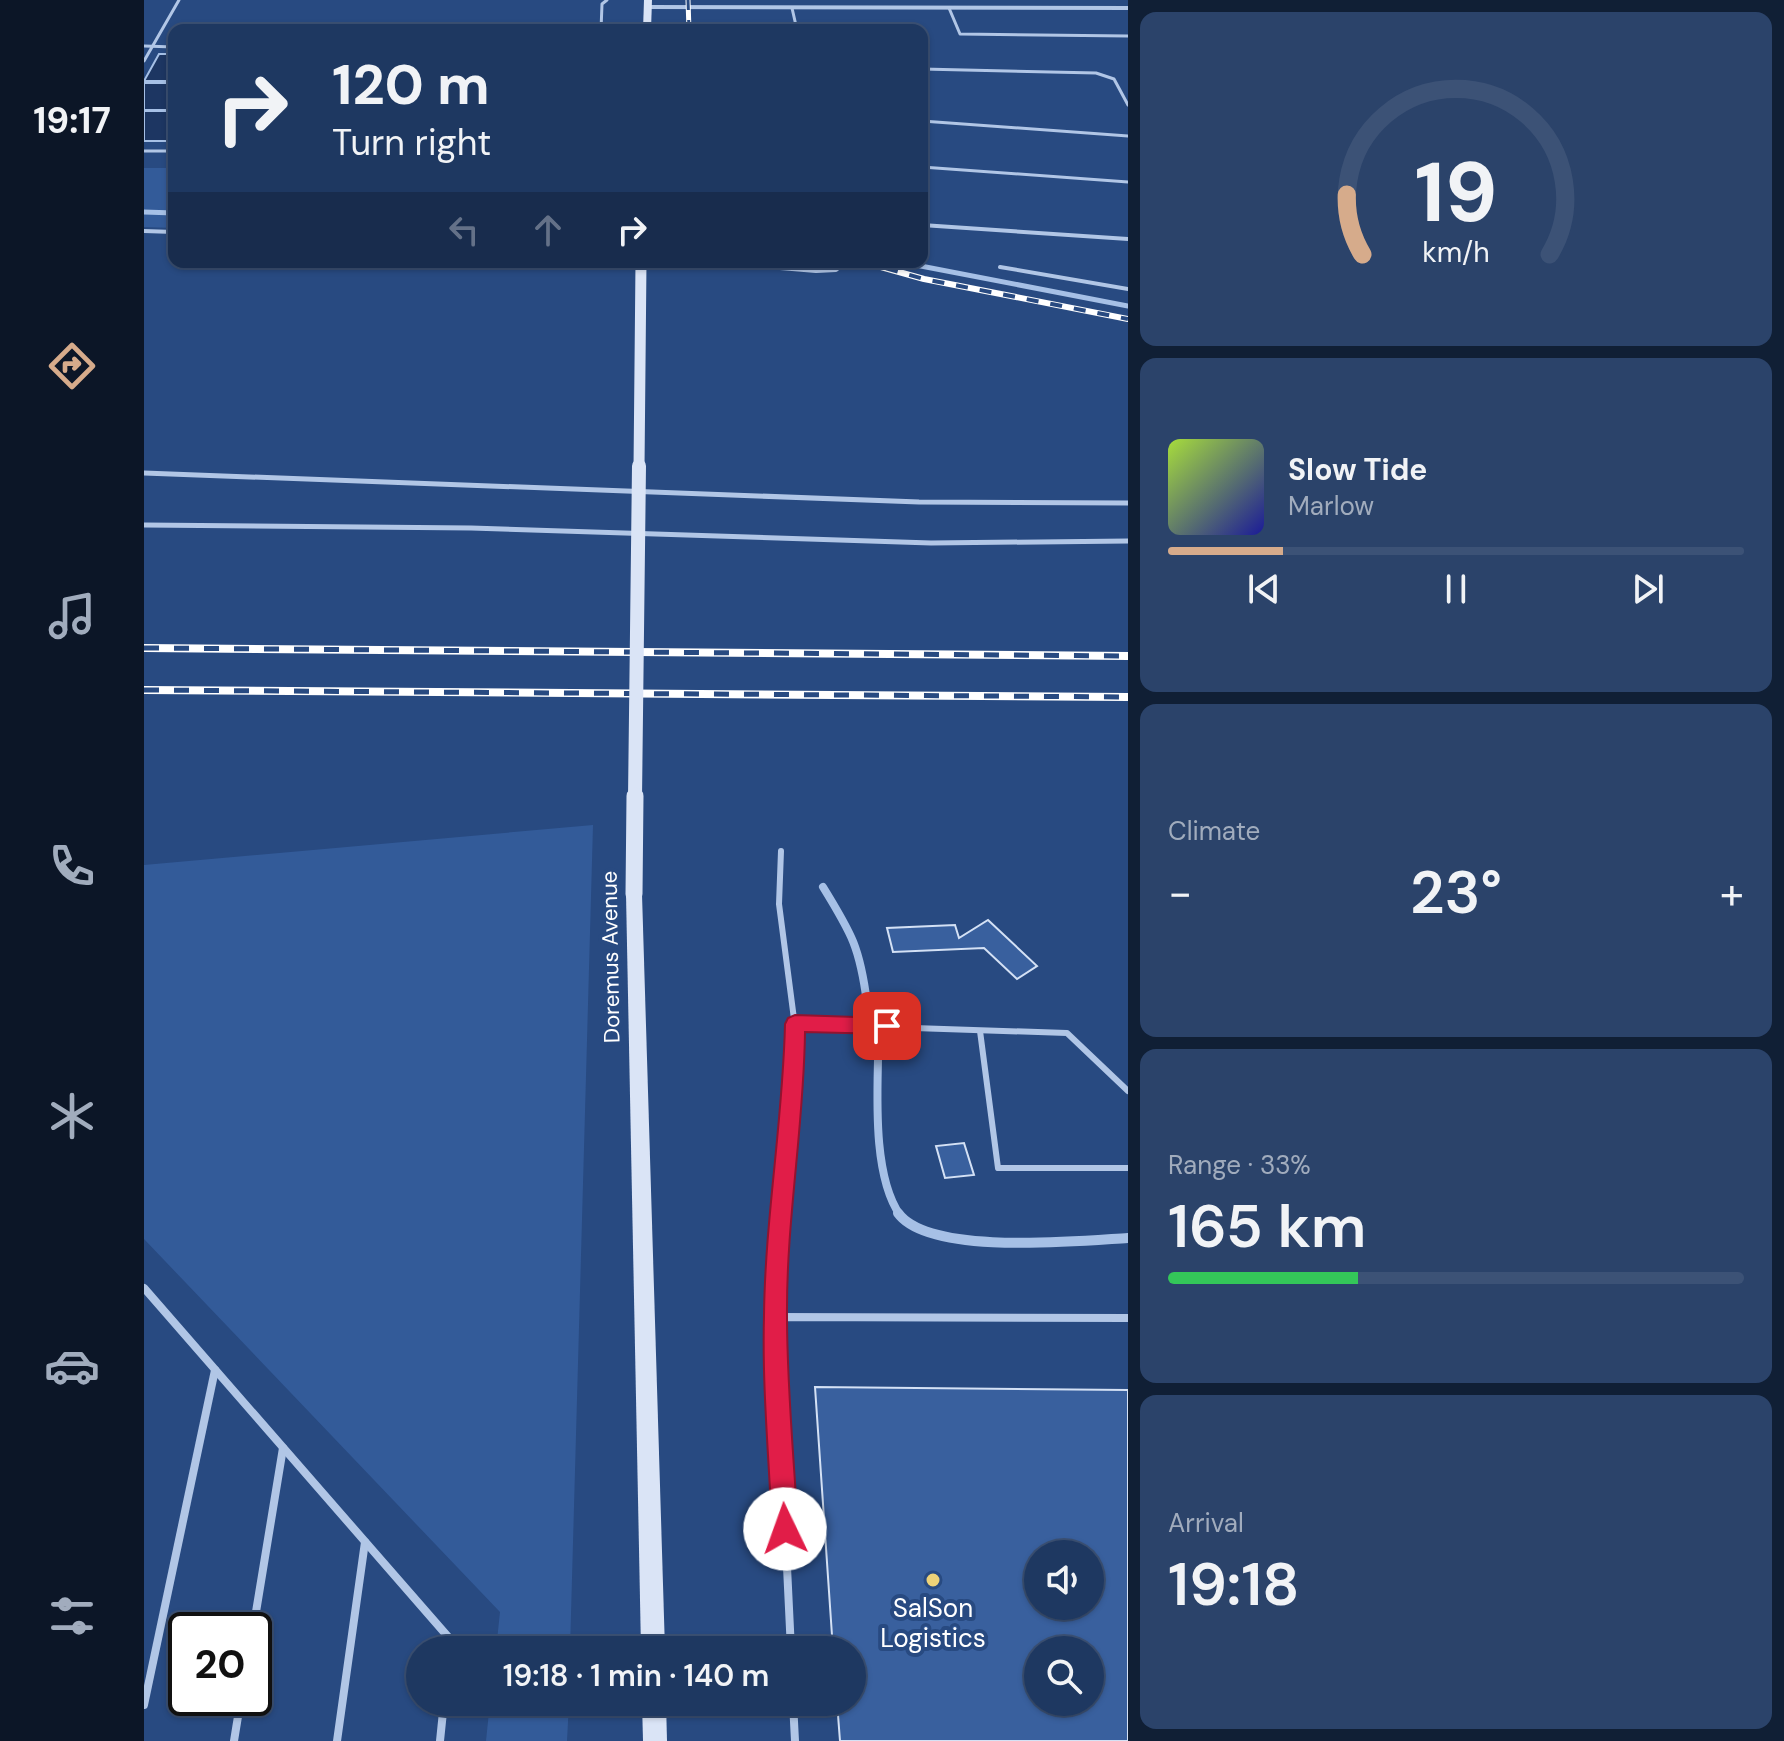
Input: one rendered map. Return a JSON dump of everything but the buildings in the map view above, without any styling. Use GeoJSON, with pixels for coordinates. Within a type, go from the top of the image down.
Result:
{"type":"FeatureCollection","features":[{"type":"Feature","properties":{"kind":"main road"},"geometry":{"type":"LineString","coordinates":[[647,24],[648,3]]}},
{"type":"Feature","properties":{"kind":"main road","name":"Doremus Avenue"},"geometry":{"type":"LineString","coordinates":[[641,268],[634,894],[653,1636]]}},
{"type":"Feature","properties":{"kind":"main road"},"geometry":{"type":"LineString","coordinates":[[654,1716],[655,1741]]}},
{"type":"Feature","properties":{"kind":"street"},"geometry":{"type":"LineString","coordinates":[[648,3],[792,8],[1128,8]]}},
{"type":"Feature","properties":{"kind":"lane"},"geometry":{"type":"LineString","coordinates":[[144,61],[179,0]]}},
{"type":"Feature","properties":{"kind":"lane"},"geometry":{"type":"LineString","coordinates":[[601,24],[602,4],[607,0]]}},
{"type":"Feature","properties":{"kind":"lane"},"geometry":{"type":"LineString","coordinates":[[792,8],[796,24]]}},
{"type":"Feature","properties":{"kind":"lane"},"geometry":{"type":"LineString","coordinates":[[949,8],[960,34],[1128,36]]}},
{"type":"Feature","properties":{"kind":"lane"},"geometry":{"type":"LineString","coordinates":[[144,46],[168,47]]}},
{"type":"Feature","properties":{"kind":"lane"},"geometry":{"type":"LineString","coordinates":[[928,69],[1096,73],[1114,79],[1128,105]]}},
{"type":"Feature","properties":{"kind":"lane"},"geometry":{"type":"LineString","coordinates":[[928,121],[1128,136]]}},
{"type":"Feature","properties":{"kind":"lane"},"geometry":{"type":"LineString","coordinates":[[144,151],[168,151]]}},
{"type":"Feature","properties":{"kind":"lane"},"geometry":{"type":"LineString","coordinates":[[928,167],[1128,182]]}},
{"type":"Feature","properties":{"kind":"lane"},"geometry":{"type":"LineString","coordinates":[[928,225],[1128,239]]}},
{"type":"Feature","properties":{"kind":"lane"},"geometry":{"type":"LineString","coordinates":[[144,231],[168,232]]}},
{"type":"Feature","properties":{"kind":"lane"},"geometry":{"type":"LineString","coordinates":[[1000,267],[1128,289]]}},
{"type":"Feature","properties":{"kind":"lane"},"geometry":{"type":"LineString","coordinates":[[779,268],[816,271],[838,268]]}},
{"type":"Feature","properties":{"kind":"lane"},"geometry":{"type":"LineString","coordinates":[[144,473],[919,502],[1128,503]]}},
{"type":"Feature","properties":{"kind":"lane"},"geometry":{"type":"LineString","coordinates":[[144,525],[471,528],[931,543],[1128,541]]}},
{"type":"Feature","properties":{"kind":"lane"},"geometry":{"type":"LineString","coordinates":[[781,851],[779,904],[795,1024],[794,1092],[779,1230],[775,1317],[790,1636]]}},
{"type":"Feature","properties":{"kind":"lane"},"geometry":{"type":"LineString","coordinates":[[795,1024],[1067,1033],[1128,1091]]}},
{"type":"Feature","properties":{"kind":"lane"},"geometry":{"type":"LineString","coordinates":[[980,1031],[998,1168],[1128,1168]]}},
{"type":"Feature","properties":{"kind":"lane"},"geometry":{"type":"LineString","coordinates":[[144,1288],[447,1636]]}},
{"type":"Feature","properties":{"kind":"lane"},"geometry":{"type":"LineString","coordinates":[[775,1317],[1128,1318]]}},
{"type":"Feature","properties":{"kind":"lane"},"geometry":{"type":"LineString","coordinates":[[144,1705],[215,1370]]}},
{"type":"Feature","properties":{"kind":"lane"},"geometry":{"type":"LineString","coordinates":[[256,1612],[283,1448]]}},
{"type":"Feature","properties":{"kind":"lane"},"geometry":{"type":"LineString","coordinates":[[337,1741],[365,1542]]}},
{"type":"Feature","properties":{"kind":"lane"},"geometry":{"type":"LineString","coordinates":[[234,1741],[238,1716]]}},
{"type":"Feature","properties":{"kind":"lane"},"geometry":{"type":"LineString","coordinates":[[440,1741],[443,1716]]}},
{"type":"Feature","properties":{"kind":"lane"},"geometry":{"type":"LineString","coordinates":[[794,1716],[795,1741]]}},
{"type":"Feature","properties":{"kind":"shaded area"},"geometry":{"type":"Polygon","coordinates":[[[159,54],[168,54],[168,81],[144,81],[159,54]]]}},
{"type":"Feature","properties":{"kind":"shaded area"},"geometry":{"type":"Polygon","coordinates":[[[144,83],[168,83],[168,110],[144,110],[144,83]]]}},
{"type":"Feature","properties":{"kind":"shaded area"},"geometry":{"type":"Polygon","coordinates":[[[144,111],[168,111],[168,141],[144,141],[144,111]]]}},
{"type":"Feature","properties":{"kind":"shaded area"},"geometry":{"type":"Polygon","coordinates":[[[144,168],[168,168],[168,228],[144,227],[144,168]]]}},
{"type":"Feature","properties":{"kind":"shaded area"},"geometry":{"type":"Polygon","coordinates":[[[593,825],[570,1636],[497,1636],[500,1612],[144,1239],[144,865],[593,825]]]}},
{"type":"Feature","properties":{"kind":"shaded area"},"geometry":{"type":"Polygon","coordinates":[[[489,1716],[568,1716],[567,1741],[486,1741],[489,1716]]]}},
{"type":"Feature","properties":{"kind":"waterway"},"geometry":{"type":"LineString","coordinates":[[144,212],[168,213]]}},
{"type":"Feature","properties":{"kind":"waterway"},"geometry":{"type":"LineString","coordinates":[[928,267],[1128,306]]}},
{"type":"Feature","properties":{"kind":"waterway"},"geometry":{"type":"LineString","coordinates":[[823,887],[853,942],[867,1003]]}},
{"type":"Feature","properties":{"kind":"waterway"},"geometry":{"type":"LineString","coordinates":[[878,1060],[881,1161],[885,1181],[900,1214]]}},
{"type":"Feature","properties":{"kind":"waterway"},"geometry":{"type":"LineString","coordinates":[[900,1214],[915,1227],[971,1241],[1041,1243],[1128,1238]]}},
{"type":"Feature","properties":{"kind":"railway"},"geometry":{"type":"LineString","coordinates":[[688,0],[689,24]]}},
{"type":"Feature","properties":{"kind":"railway"},"geometry":{"type":"LineString","coordinates":[[885,268],[924,279],[1128,319]]}},
{"type":"Feature","properties":{"kind":"railway"},"geometry":{"type":"LineString","coordinates":[[144,648],[1128,656]]}},
{"type":"Feature","properties":{"kind":"railway"},"geometry":{"type":"LineString","coordinates":[[144,690],[1128,697]]}},
{"type":"Feature","properties":{"kind":"place","name":"SalSon Logistics"},"geometry":{"type":"Point","coordinates":[933,1580]}},
{"type":"Feature","properties":{"kind":"route"},"geometry":{"type":"LineString","coordinates":[[785,1529],[775,1317],[779,1230],[794,1092],[795,1024],[887,1026]]}}]}
